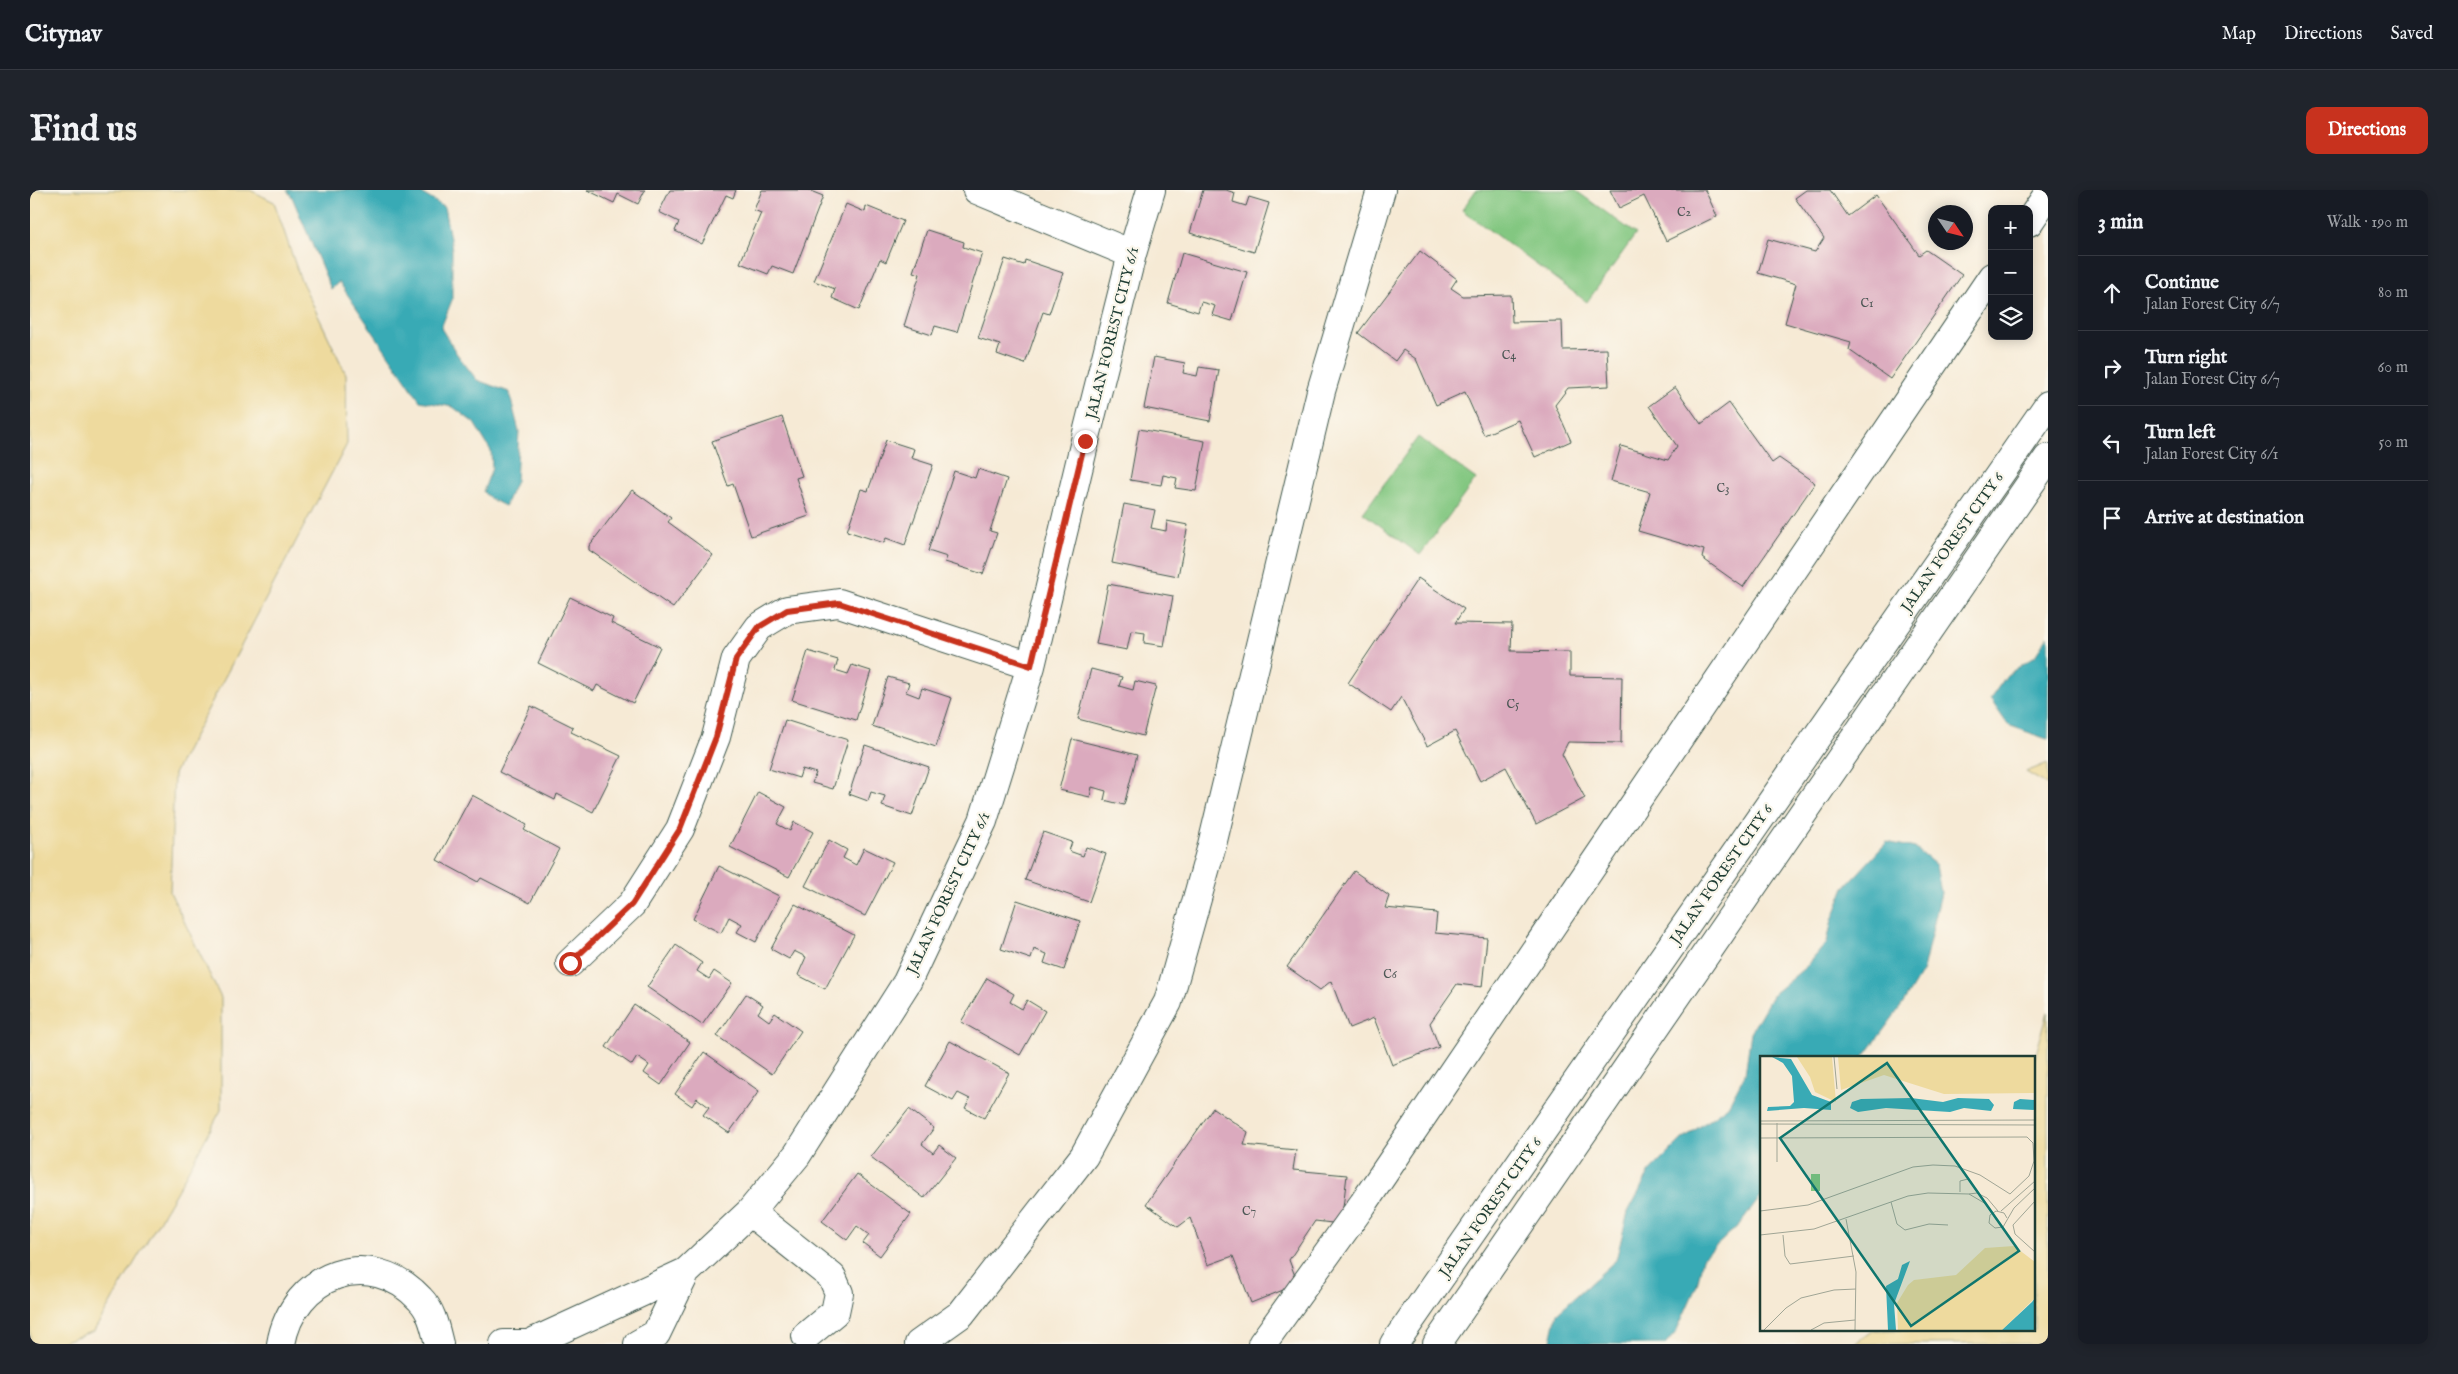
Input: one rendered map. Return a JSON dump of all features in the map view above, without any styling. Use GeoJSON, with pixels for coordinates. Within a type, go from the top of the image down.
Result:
{"type":"FeatureCollection","features":[{"type":"Feature","properties":{"kind":"street"},"geometry":{"type":"LineString","coordinates":[[977,190],[1132,254]]}},
{"type":"Feature","properties":{"kind":"street","name":"JALAN FOREST CITY 6/1"},"geometry":{"type":"LineString","coordinates":[[504,1344],[528,1344],[686,1272],[750,1212],[797,1155],[907,982],[983,821],[1031,666],[1132,254],[1152,190]]}},
{"type":"Feature","properties":{"kind":"street"},"geometry":{"type":"LineString","coordinates":[[919,1344],[961,1314],[1084,1156],[1168,1002],[1210,850],[1321,391],[1382,190]]}},
{"type":"Feature","properties":{"kind":"street"},"geometry":{"type":"LineString","coordinates":[[2033,216],[2048,194]]}},
{"type":"Feature","properties":{"kind":"street"},"geometry":{"type":"LineString","coordinates":[[1262,1344],[1363,1204],[1988,283]]}},
{"type":"Feature","properties":{"kind":"street","name":"JALAN FOREST CITY 6"},"geometry":{"type":"LineString","coordinates":[[1394,1344],[2048,405]]}},
{"type":"Feature","properties":{"kind":"street","name":"JALAN FOREST CITY 6"},"geometry":{"type":"LineString","coordinates":[[1437,1344],[2048,458]]}},
{"type":"Feature","properties":{"kind":"street"},"geometry":{"type":"LineString","coordinates":[[570,963],[632,904],[680,829],[716,737],[736,659],[759,627],[787,610],[839,603],[1031,666]]}},
{"type":"Feature","properties":{"kind":"street"},"geometry":{"type":"LineString","coordinates":[[750,1212],[832,1276],[840,1293],[835,1312],[806,1336]]}},
{"type":"Feature","properties":{"kind":"street"},"geometry":{"type":"LineString","coordinates":[[280,1344],[284,1326],[295,1304],[312,1287],[333,1276],[358,1271],[382,1274],[403,1284],[422,1300],[434,1321],[439,1344]]}},
{"type":"Feature","properties":{"kind":"street","name":"JALAN FOREST CITY 6/1"},"geometry":{"type":"LineString","coordinates":[[638,1344],[656,1334],[686,1272]]}},
{"type":"Feature","properties":{"kind":"green space"},"geometry":{"type":"Polygon","coordinates":[[[1476,190],[1575,190],[1636,234],[1587,302],[1462,210],[1476,190]]]}},
{"type":"Feature","properties":{"kind":"green space"},"geometry":{"type":"Polygon","coordinates":[[[1418,437],[1476,479],[1420,555],[1363,513],[1418,437]]]}},
{"type":"Feature","properties":{"kind":"sand"},"geometry":{"type":"Polygon","coordinates":[[[30,190],[250,190],[274,202],[300,278],[346,374],[347,444],[174,774],[170,892],[221,998],[221,1110],[178,1189],[94,1331],[55,1344],[30,1344],[30,190]]]}},
{"type":"Feature","properties":{"kind":"sand"},"geometry":{"type":"Polygon","coordinates":[[[2048,763],[2048,785],[2026,772],[2048,763]]]}},
{"type":"Feature","properties":{"kind":"sand"},"geometry":{"type":"Polygon","coordinates":[[[2048,1012],[2048,1344],[1854,1344],[1870,1332],[2036,1332],[2035,1056],[2048,1012]]]}},
{"type":"Feature","properties":{"kind":"water"},"geometry":{"type":"Polygon","coordinates":[[[287,190],[416,190],[444,207],[452,249],[452,300],[441,328],[457,354],[477,380],[509,392],[519,431],[516,481],[505,506],[491,499],[483,492],[492,468],[491,451],[474,423],[453,407],[420,401],[339,282],[331,289],[292,197],[287,190]]]}},
{"type":"Feature","properties":{"kind":"water"},"geometry":{"type":"Polygon","coordinates":[[[2048,636],[2047,739],[2008,725],[1990,699],[2007,675],[2035,656],[2048,636]]]}},
{"type":"Feature","properties":{"kind":"water"},"geometry":{"type":"Polygon","coordinates":[[[1887,842],[1915,848],[1936,865],[1941,893],[1923,970],[1902,1005],[1864,1056],[1760,1056],[1760,1198],[1741,1223],[1703,1258],[1697,1285],[1676,1332],[1666,1344],[1548,1344],[1551,1340],[1557,1313],[1616,1260],[1628,1212],[1650,1171],[1681,1140],[1728,1106],[1745,1074],[1751,1032],[1773,994],[1808,965],[1827,942],[1832,920],[1845,887],[1887,842]]]}},
{"type":"Feature","properties":{"kind":"building"},"geometry":{"type":"Polygon","coordinates":[[[587,190],[645,190],[638,204],[618,194],[614,203],[587,190]]]}},
{"type":"Feature","properties":{"kind":"building"},"geometry":{"type":"Polygon","coordinates":[[[670,190],[736,190],[733,198],[726,195],[702,244],[675,231],[679,222],[659,212],[670,190]]]}},
{"type":"Feature","properties":{"kind":"building"},"geometry":{"type":"Polygon","coordinates":[[[762,190],[808,190],[823,196],[793,274],[772,266],[768,274],[740,263],[761,213],[754,210],[762,190]]]}},
{"type":"Feature","properties":{"kind":"building"},"geometry":{"type":"Polygon","coordinates":[[[1203,190],[1226,190],[1235,193],[1233,202],[1246,206],[1249,197],[1269,203],[1254,252],[1190,233],[1203,190]]]}},
{"type":"Feature","properties":{"kind":"building"},"geometry":{"type":"Polygon","coordinates":[[[1610,190],[1705,190],[1717,216],[1666,241],[1644,196],[1619,208],[1610,190]]]}},
{"type":"Feature","properties":{"kind":"building"},"geometry":{"type":"Polygon","coordinates":[[[1806,190],[1830,190],[1848,216],[1876,195],[1919,255],[1926,250],[1962,275],[1890,379],[1849,350],[1851,342],[1785,323],[1796,284],[1758,273],[1768,239],[1815,252],[1824,238],[1795,198],[1806,190]]]}},
{"type":"Feature","properties":{"kind":"building"},"geometry":{"type":"Polygon","coordinates":[[[846,204],[865,212],[866,206],[903,221],[886,262],[880,259],[859,310],[832,298],[835,289],[814,281],[846,204]]]}},
{"type":"Feature","properties":{"kind":"building"},"geometry":{"type":"Polygon","coordinates":[[[927,230],[964,242],[963,247],[982,253],[957,332],[935,326],[932,335],[904,326],[920,274],[913,272],[927,230]]]}},
{"type":"Feature","properties":{"kind":"building"},"geometry":{"type":"Polygon","coordinates":[[[1420,251],[1457,279],[1451,288],[1463,296],[1511,295],[1512,322],[1562,321],[1563,350],[1607,349],[1609,386],[1568,388],[1555,405],[1571,441],[1535,457],[1518,420],[1484,435],[1465,392],[1436,405],[1416,359],[1403,350],[1395,361],[1358,333],[1420,251]]]}},
{"type":"Feature","properties":{"kind":"building"},"geometry":{"type":"Polygon","coordinates":[[[1182,253],[1247,272],[1232,321],[1212,315],[1215,306],[1201,302],[1198,312],[1168,303],[1182,253]]]}},
{"type":"Feature","properties":{"kind":"building"},"geometry":{"type":"Polygon","coordinates":[[[1005,259],[1024,265],[1025,260],[1063,273],[1049,314],[1043,312],[1025,364],[997,354],[1000,345],[978,338],[1005,259]]]}},
{"type":"Feature","properties":{"kind":"building"},"geometry":{"type":"Polygon","coordinates":[[[1154,357],[1185,363],[1183,373],[1197,376],[1199,367],[1219,370],[1210,421],[1144,408],[1154,357]]]}},
{"type":"Feature","properties":{"kind":"building"},"geometry":{"type":"Polygon","coordinates":[[[1675,387],[1701,424],[1729,403],[1772,463],[1779,458],[1815,483],[1743,587],[1702,558],[1704,550],[1638,531],[1650,492],[1611,481],[1621,446],[1668,460],[1677,446],[1649,406],[1675,387]]]}},
{"type":"Feature","properties":{"kind":"building"},"geometry":{"type":"Polygon","coordinates":[[[782,417],[802,476],[796,478],[809,516],[751,536],[733,484],[728,486],[712,441],[782,417]]]}},
{"type":"Feature","properties":{"kind":"building"},"geometry":{"type":"Polygon","coordinates":[[[1139,429],[1205,441],[1196,491],[1175,488],[1177,478],[1163,475],[1161,485],[1130,480],[1139,429]]]}},
{"type":"Feature","properties":{"kind":"building"},"geometry":{"type":"Polygon","coordinates":[[[886,440],[914,449],[911,458],[933,465],[905,545],[886,538],[884,543],[847,531],[861,489],[868,491],[886,440]]]}},
{"type":"Feature","properties":{"kind":"building"},"geometry":{"type":"Polygon","coordinates":[[[978,469],[1007,479],[990,531],[997,533],[983,574],[945,562],[947,557],[928,551],[954,471],[975,478],[978,469]]]}},
{"type":"Feature","properties":{"kind":"building"},"geometry":{"type":"Polygon","coordinates":[[[632,490],[671,518],[668,522],[713,555],[673,608],[589,550],[589,546],[632,490]]]}},
{"type":"Feature","properties":{"kind":"building"},"geometry":{"type":"Polygon","coordinates":[[[1124,504],[1155,510],[1151,528],[1166,531],[1167,521],[1188,525],[1178,576],[1112,563],[1124,504]]]}},
{"type":"Feature","properties":{"kind":"building"},"geometry":{"type":"Polygon","coordinates":[[[1418,578],[1464,609],[1455,623],[1512,624],[1511,651],[1570,652],[1570,676],[1622,677],[1621,743],[1568,742],[1562,754],[1585,798],[1536,824],[1506,767],[1480,781],[1455,731],[1427,746],[1401,697],[1391,712],[1348,683],[1418,578]]]}},
{"type":"Feature","properties":{"kind":"building"},"geometry":{"type":"Polygon","coordinates":[[[1108,584],[1173,596],[1164,646],[1144,643],[1145,633],[1131,631],[1127,650],[1096,644],[1108,584]]]}},
{"type":"Feature","properties":{"kind":"building"},"geometry":{"type":"Polygon","coordinates":[[[570,597],[613,618],[611,623],[660,647],[633,703],[597,685],[594,691],[538,663],[570,597]]]}},
{"type":"Feature","properties":{"kind":"building"},"geometry":{"type":"Polygon","coordinates":[[[808,651],[838,660],[835,670],[848,674],[852,665],[871,671],[856,720],[792,700],[808,651]]]}},
{"type":"Feature","properties":{"kind":"building"},"geometry":{"type":"Polygon","coordinates":[[[1091,669],[1122,677],[1119,686],[1133,690],[1135,681],[1156,686],[1143,736],[1078,719],[1091,669]]]}},
{"type":"Feature","properties":{"kind":"building"},"geometry":{"type":"Polygon","coordinates":[[[888,677],[909,683],[906,692],[919,697],[922,688],[952,698],[936,747],[872,726],[888,677]]]}},
{"type":"Feature","properties":{"kind":"building"},"geometry":{"type":"Polygon","coordinates":[[[531,706],[573,727],[571,732],[621,756],[593,812],[557,794],[555,800],[499,772],[531,706]]]}},
{"type":"Feature","properties":{"kind":"building"},"geometry":{"type":"Polygon","coordinates":[[[785,720],[848,740],[833,789],[812,783],[816,773],[802,769],[799,778],[769,769],[785,720]]]}},
{"type":"Feature","properties":{"kind":"building"},"geometry":{"type":"Polygon","coordinates":[[[1072,739],[1137,755],[1124,805],[1104,800],[1106,791],[1092,787],[1090,797],[1059,790],[1072,739]]]}},
{"type":"Feature","properties":{"kind":"building"},"geometry":{"type":"Polygon","coordinates":[[[865,745],[929,767],[912,816],[882,806],[885,796],[871,792],[868,801],[849,794],[865,745]]]}},
{"type":"Feature","properties":{"kind":"building"},"geometry":{"type":"Polygon","coordinates":[[[758,792],[786,807],[777,824],[790,831],[794,822],[813,832],[789,877],[730,847],[758,792]]]}},
{"type":"Feature","properties":{"kind":"building"},"geometry":{"type":"Polygon","coordinates":[[[472,795],[527,825],[524,830],[559,849],[530,903],[481,878],[478,882],[437,860],[472,795]]]}},
{"type":"Feature","properties":{"kind":"building"},"geometry":{"type":"Polygon","coordinates":[[[1043,832],[1072,842],[1069,851],[1083,856],[1086,847],[1106,854],[1089,902],[1025,880],[1043,832]]]}},
{"type":"Feature","properties":{"kind":"building"},"geometry":{"type":"Polygon","coordinates":[[[829,840],[847,850],[843,858],[856,865],[864,848],[893,862],[865,916],[805,886],[829,840]]]}},
{"type":"Feature","properties":{"kind":"building"},"geometry":{"type":"Polygon","coordinates":[[[719,866],[779,896],[756,942],[737,932],[742,924],[729,917],[721,933],[693,919],[719,866]]]}},
{"type":"Feature","properties":{"kind":"building"},"geometry":{"type":"Polygon","coordinates":[[[1354,871],[1389,896],[1385,908],[1437,913],[1435,933],[1487,938],[1482,987],[1457,984],[1430,1023],[1439,1047],[1392,1065],[1374,1018],[1349,1028],[1331,981],[1320,990],[1287,967],[1354,871]]]}},
{"type":"Feature","properties":{"kind":"building"},"geometry":{"type":"Polygon","coordinates":[[[1017,900],[1080,921],[1064,970],[1044,963],[1047,954],[1034,949],[1031,959],[1001,949],[1017,900]]]}},
{"type":"Feature","properties":{"kind":"building"},"geometry":{"type":"Polygon","coordinates":[[[795,904],[854,935],[825,989],[798,975],[806,957],[794,951],[789,959],[771,949],[795,904]]]}},
{"type":"Feature","properties":{"kind":"building"},"geometry":{"type":"Polygon","coordinates":[[[676,945],[702,963],[697,971],[709,979],[714,971],[732,983],[702,1025],[647,987],[676,945]]]}},
{"type":"Feature","properties":{"kind":"building"},"geometry":{"type":"Polygon","coordinates":[[[987,978],[1014,994],[1010,1002],[1022,1009],[1027,1000],[1045,1011],[1020,1055],[961,1022],[987,978]]]}},
{"type":"Feature","properties":{"kind":"building"},"geometry":{"type":"Polygon","coordinates":[[[746,994],[763,1005],[758,1013],[769,1021],[775,1013],[801,1031],[772,1074],[717,1036],[746,994]]]}},
{"type":"Feature","properties":{"kind":"building"},"geometry":{"type":"Polygon","coordinates":[[[634,1005],[690,1042],[661,1085],[644,1073],[649,1065],[637,1057],[632,1065],[606,1047],[634,1005]]]}},
{"type":"Feature","properties":{"kind":"building"},"geometry":{"type":"Polygon","coordinates":[[[950,1041],[1009,1073],[984,1118],[965,1108],[970,1099],[958,1093],[953,1101],[925,1086],[950,1041]]]}},
{"type":"Feature","properties":{"kind":"building"},"geometry":{"type":"Polygon","coordinates":[[[704,1052],[759,1091],[729,1133],[703,1115],[709,1107],[697,1098],[692,1106],[675,1094],[704,1052]]]}},
{"type":"Feature","properties":{"kind":"building"},"geometry":{"type":"Polygon","coordinates":[[[1213,1108],[1248,1132],[1244,1145],[1296,1150],[1293,1170],[1347,1175],[1341,1224],[1315,1221],[1289,1260],[1298,1284],[1251,1303],[1233,1256],[1208,1265],[1190,1218],[1178,1227],[1146,1204],[1213,1108]]]}},
{"type":"Feature","properties":{"kind":"building"},"geometry":{"type":"Polygon","coordinates":[[[909,1109],[934,1128],[922,1144],[933,1153],[939,1145],[956,1158],[924,1198],[871,1157],[909,1109]]]}},
{"type":"Feature","properties":{"kind":"building"},"geometry":{"type":"Polygon","coordinates":[[[857,1174],[911,1214],[880,1256],[863,1243],[869,1235],[857,1226],[847,1240],[822,1221],[857,1174]]]}},
{"type":"Feature","properties":{"kind":"route"},"geometry":{"type":"LineString","coordinates":[[570,963],[632,904],[680,829],[716,737],[736,659],[759,627],[787,610],[839,603],[1031,666],[1085,441]]}}]}
